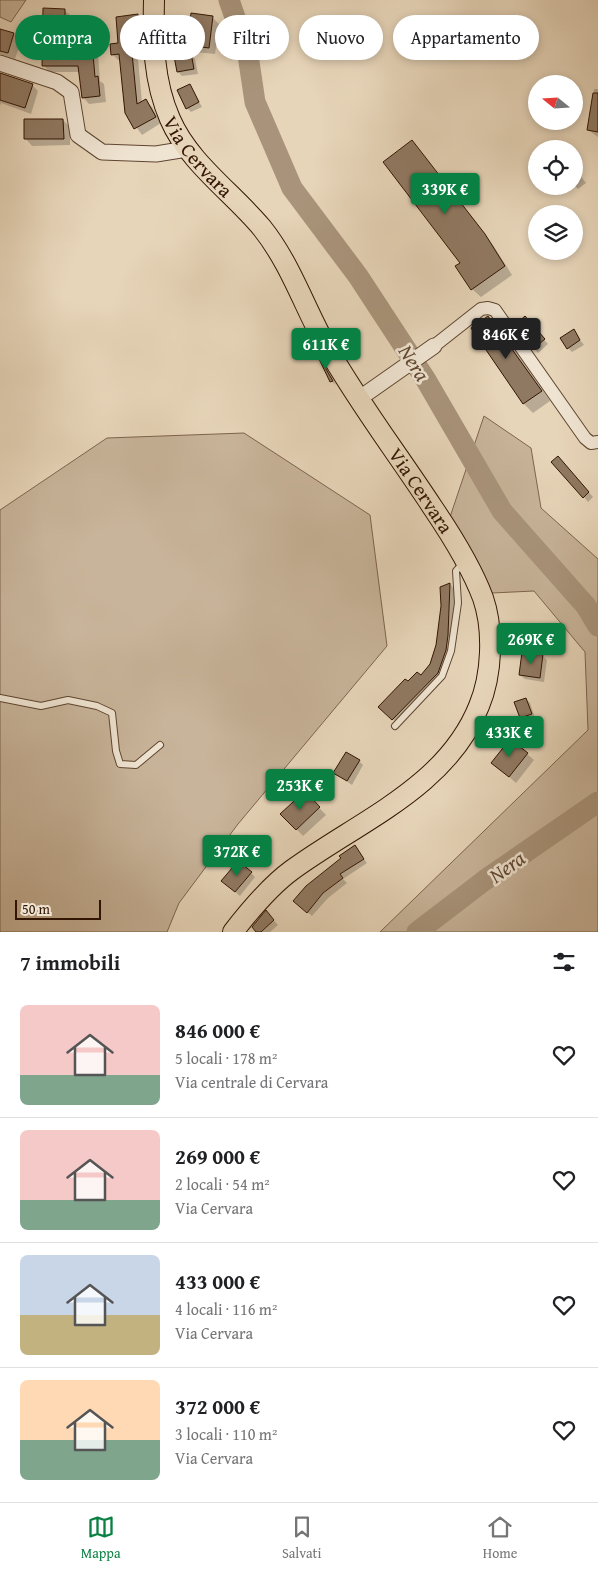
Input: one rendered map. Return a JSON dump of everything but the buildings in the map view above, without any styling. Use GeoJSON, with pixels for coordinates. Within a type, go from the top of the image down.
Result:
{"type":"FeatureCollection","features":[{"type":"Feature","properties":{"kind":"main road","name":"Via Cervara"},"geometry":{"type":"LineString","coordinates":[[154,0],[153,49],[156,72],[170,120],[187,149],[262,229],[286,265],[326,344],[466,560],[484,600],[489,631],[490,661],[480,705],[458,745],[434,772],[401,799],[289,872],[250,910],[233,932]]}},
{"type":"Feature","properties":{"kind":"street"},"geometry":{"type":"LineString","coordinates":[[0,63],[57,82],[71,92],[78,135],[102,152],[156,154],[187,149]]}},
{"type":"Feature","properties":{"kind":"street"},"geometry":{"type":"LineString","coordinates":[[360,398],[434,346],[481,309],[488,308],[495,310],[585,438],[591,442],[598,442]]}},
{"type":"Feature","properties":{"kind":"lane"},"geometry":{"type":"LineString","coordinates":[[395,726],[442,676],[451,651],[457,613],[456,571],[466,560]]}},
{"type":"Feature","properties":{"kind":"lane"},"geometry":{"type":"LineString","coordinates":[[0,698],[41,706],[68,700],[97,706],[112,714],[116,751],[120,764],[136,765],[160,744]]}},
{"type":"Feature","properties":{"kind":"shaded area"},"geometry":{"type":"Polygon","coordinates":[[[0,0],[26,0],[11,22],[0,17],[0,0]]]}},
{"type":"Feature","properties":{"kind":"shaded area"},"geometry":{"type":"Polygon","coordinates":[[[484,416],[531,448],[541,508],[598,559],[598,932],[380,932],[588,730],[585,652],[534,591],[492,593],[471,551],[450,517],[484,416]]]}},
{"type":"Feature","properties":{"kind":"shaded area"},"geometry":{"type":"Polygon","coordinates":[[[244,433],[370,515],[387,646],[238,824],[179,903],[167,932],[0,932],[0,510],[107,438],[244,433]]]}},
{"type":"Feature","properties":{"kind":"waterway","name":"Nera"},"geometry":{"type":"LineString","coordinates":[[229,0],[248,55],[255,102],[292,188],[358,276],[426,380],[502,511],[586,606],[598,626]]}},
{"type":"Feature","properties":{"kind":"waterway","name":"Nera"},"geometry":{"type":"LineString","coordinates":[[417,932],[485,880],[598,802]]}}]}
